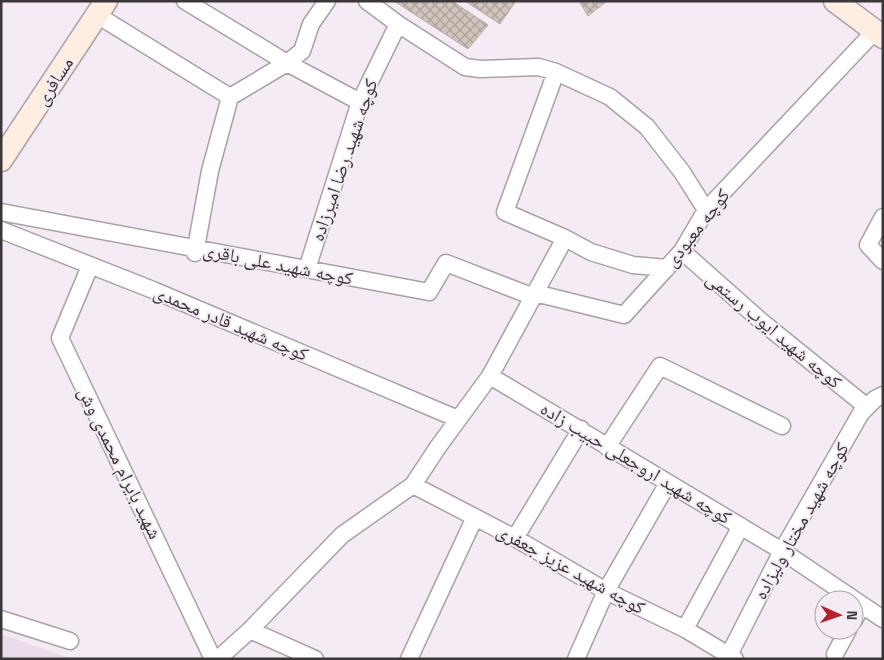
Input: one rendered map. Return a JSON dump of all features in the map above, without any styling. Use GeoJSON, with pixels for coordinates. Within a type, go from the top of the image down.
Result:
{"type":"FeatureCollection","features":[{"type":"Feature","properties":{"kind":"main road"},"geometry":{"type":"LineString","coordinates":[[835,1],[879,34]]}},
{"type":"Feature","properties":{"kind":"main road","name":"مسافری"},"geometry":{"type":"LineString","coordinates":[[4,151],[102,8]]}},
{"type":"Feature","properties":{"kind":"street"},"geometry":{"type":"LineString","coordinates":[[185,1],[287,63],[360,102]]}},
{"type":"Feature","properties":{"kind":"street"},"geometry":{"type":"LineString","coordinates":[[195,251],[210,171],[230,97],[287,63],[302,50],[311,24],[327,1]]}},
{"type":"Feature","properties":{"kind":"street"},"geometry":{"type":"LineString","coordinates":[[367,1],[398,24],[465,67],[488,69],[539,67],[556,72],[610,97],[647,127],[682,172],[706,210]]}},
{"type":"Feature","properties":{"kind":"street"},"geometry":{"type":"LineString","coordinates":[[102,8],[230,97]]}},
{"type":"Feature","properties":{"kind":"street","name":"کوچه شهید رضا امیرزاده"},"geometry":{"type":"LineString","coordinates":[[307,269],[360,102],[398,24]]}},
{"type":"Feature","properties":{"kind":"street","name":"کوچه معبودی"},"geometry":{"type":"LineString","coordinates":[[534,295],[624,315],[682,251],[706,210],[879,34]]}},
{"type":"Feature","properties":{"kind":"street"},"geometry":{"type":"LineString","coordinates":[[556,72],[506,212],[565,238],[591,252],[633,265],[667,268]]}},
{"type":"Feature","properties":{"kind":"street","name":"کوچه شهید علی باقری"},"geometry":{"type":"LineString","coordinates":[[1,212],[195,251],[307,269],[429,292],[446,263],[534,295]]}},
{"type":"Feature","properties":{"kind":"street"},"geometry":{"type":"LineString","coordinates":[[883,216],[868,245],[883,261]]}},
{"type":"Feature","properties":{"kind":"street","name":"کوچه شهید قادر محمدی"},"geometry":{"type":"LineString","coordinates":[[1,230],[153,290],[458,419]]}},
{"type":"Feature","properties":{"kind":"street"},"geometry":{"type":"LineString","coordinates":[[218,659],[250,630],[342,535],[413,485],[490,376],[565,238]]}},
{"type":"Feature","properties":{"kind":"street","name":"کوچه شهید ایوب رستمی"},"geometry":{"type":"LineString","coordinates":[[682,251],[762,322],[867,407]]}},
{"type":"Feature","properties":{"kind":"street","name":"شهید بایرام محمدی وش"},"geometry":{"type":"LineString","coordinates":[[90,266],[60,338],[213,659]]}},
{"type":"Feature","properties":{"kind":"street"},"geometry":{"type":"LineString","coordinates":[[607,447],[660,366],[782,426]]}},
{"type":"Feature","properties":{"kind":"street","name":"کوچه شهید اروجعلی حبیب زاده"},"geometry":{"type":"LineString","coordinates":[[490,376],[741,526],[782,552],[830,590]]}},
{"type":"Feature","properties":{"kind":"street","name":"کوچه شهید مختار ولیزاده"},"geometry":{"type":"LineString","coordinates":[[732,657],[782,552],[860,413],[875,399],[883,395]]}},
{"type":"Feature","properties":{"kind":"street"},"geometry":{"type":"LineString","coordinates":[[514,538],[581,429]]}},
{"type":"Feature","properties":{"kind":"street"},"geometry":{"type":"LineString","coordinates":[[576,659],[606,591],[668,483]]}},
{"type":"Feature","properties":{"kind":"street","name":"کوچه شهید عزیز جعفری"},"geometry":{"type":"LineString","coordinates":[[413,485],[514,538],[606,591],[685,629],[732,657]]}},
{"type":"Feature","properties":{"kind":"street"},"geometry":{"type":"LineString","coordinates":[[410,659],[475,517]]}},
{"type":"Feature","properties":{"kind":"street"},"geometry":{"type":"LineString","coordinates":[[685,629],[741,526]]}},
{"type":"Feature","properties":{"kind":"street","name":"کوچه شهید اروجعلی حبیب زاده"},"geometry":{"type":"LineString","coordinates":[[864,614],[883,619]]}},
{"type":"Feature","properties":{"kind":"street"},"geometry":{"type":"LineString","coordinates":[[1,619],[70,641]]}},
{"type":"Feature","properties":{"kind":"street"},"geometry":{"type":"LineString","coordinates":[[250,630],[315,659]]}},
{"type":"Feature","properties":{"kind":"street"},"geometry":{"type":"LineString","coordinates":[[835,654],[843,640]]}},
{"type":"Feature","properties":{"kind":"shaded area"},"geometry":{"type":"Polygon","coordinates":[[[1,634],[73,659],[1,659],[1,634]]]}},
{"type":"Feature","properties":{"kind":"building"},"geometry":{"type":"Polygon","coordinates":[[[394,1],[452,1],[488,25],[468,49],[394,1]]]}},
{"type":"Feature","properties":{"kind":"building"},"geometry":{"type":"Polygon","coordinates":[[[465,1],[516,1],[500,24],[465,1]]]}},
{"type":"Feature","properties":{"kind":"building"},"geometry":{"type":"Polygon","coordinates":[[[579,1],[607,1],[588,16],[579,1]]]}}]}
